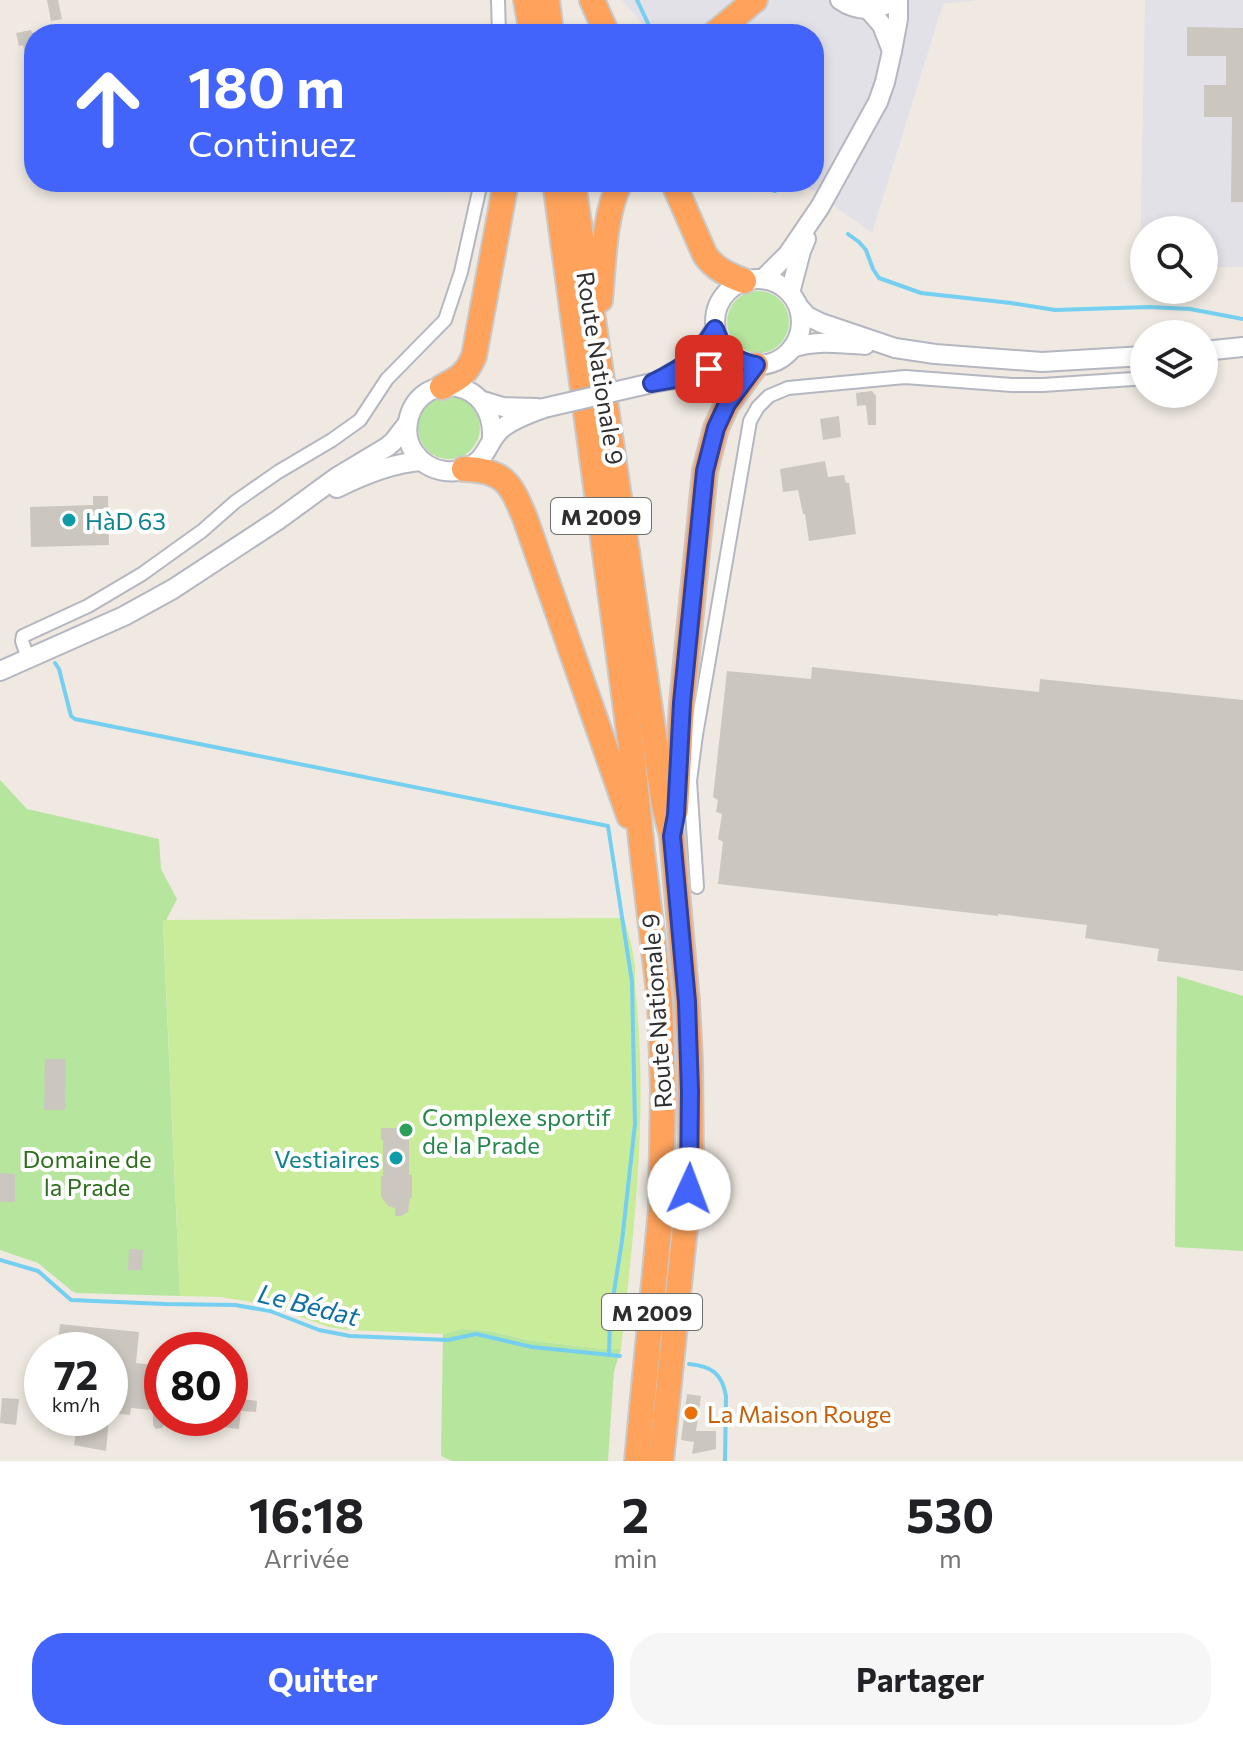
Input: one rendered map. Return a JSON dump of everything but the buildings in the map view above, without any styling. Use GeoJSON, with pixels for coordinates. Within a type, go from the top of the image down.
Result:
{"type":"FeatureCollection","features":[{"type":"Feature","properties":{"kind":"highway"},"geometry":{"type":"LineString","coordinates":[[592,0],[603,24]]}},
{"type":"Feature","properties":{"kind":"highway"},"geometry":{"type":"LineString","coordinates":[[726,24],[755,0]]}},
{"type":"Feature","properties":{"kind":"highway"},"geometry":{"type":"LineString","coordinates":[[442,387],[460,378],[469,369],[474,356],[504,192]]}},
{"type":"Feature","properties":{"kind":"highway","name":"Route Nationale 9"},"geometry":{"type":"LineString","coordinates":[[556,192],[624,693],[660,1001],[663,1089],[660,1221],[637,1461]]}},
{"type":"Feature","properties":{"kind":"highway","name":"Route Nationale 9"},"geometry":{"type":"LineString","coordinates":[[575,192],[664,805],[672,836],[687,1002],[691,1169],[661,1461]]}},
{"type":"Feature","properties":{"kind":"highway"},"geometry":{"type":"LineString","coordinates":[[597,338],[606,230],[616,192]]}},
{"type":"Feature","properties":{"kind":"highway"},"geometry":{"type":"LineString","coordinates":[[677,192],[711,263],[724,273],[754,280]]}},
{"type":"Feature","properties":{"kind":"highway"},"geometry":{"type":"LineString","coordinates":[[672,836],[705,471],[716,428],[747,363]]}},
{"type":"Feature","properties":{"kind":"highway"},"geometry":{"type":"LineString","coordinates":[[464,469],[486,471],[501,477],[514,490],[642,850]]}},
{"type":"Feature","properties":{"kind":"main road"},"geometry":{"type":"LineString","coordinates":[[747,363],[727,352],[720,342],[715,329],[718,305],[733,287],[754,280],[788,254],[820,207],[878,102],[892,51],[898,19],[896,0],[879,8],[868,9],[857,8],[840,0]]}},
{"type":"Feature","properties":{"kind":"main road"},"geometry":{"type":"LineString","coordinates":[[868,9],[882,25],[892,51]]}},
{"type":"Feature","properties":{"kind":"main road"},"geometry":{"type":"LineString","coordinates":[[492,438],[505,425],[544,408],[681,378],[725,362],[770,363],[782,358],[799,336],[802,322],[795,300],[801,251],[820,207]]}},
{"type":"Feature","properties":{"kind":"main road"},"geometry":{"type":"LineString","coordinates":[[754,280],[782,286],[807,316],[821,323],[895,348]]}},
{"type":"Feature","properties":{"kind":"main road"},"geometry":{"type":"LineString","coordinates":[[652,383],[685,366],[704,348],[715,329]]}},
{"type":"Feature","properties":{"kind":"main road"},"geometry":{"type":"LineString","coordinates":[[792,348],[819,342],[1042,362],[1130,357]]}},
{"type":"Feature","properties":{"kind":"main road"},"geometry":{"type":"LineString","coordinates":[[1218,350],[1243,347]]}},
{"type":"Feature","properties":{"kind":"main road"},"geometry":{"type":"LineString","coordinates":[[0,669],[113,622],[199,574],[337,477],[387,447],[407,424],[418,400],[429,392],[453,386],[503,407],[544,408]]}},
{"type":"Feature","properties":{"kind":"main road"},"geometry":{"type":"LineString","coordinates":[[407,424],[410,444],[421,461],[442,471],[464,469],[477,462],[487,451],[492,438],[493,425],[483,401]]}},
{"type":"Feature","properties":{"kind":"main road"},"geometry":{"type":"LineString","coordinates":[[278,520],[342,485],[395,465],[421,461]]}},
{"type":"Feature","properties":{"kind":"street"},"geometry":{"type":"LineString","coordinates":[[498,0],[499,24]]}},
{"type":"Feature","properties":{"kind":"street"},"geometry":{"type":"LineString","coordinates":[[28,658],[23,636],[88,606],[142,574],[202,531],[235,502],[360,420],[387,379],[445,320],[461,272],[479,192]]}},
{"type":"Feature","properties":{"kind":"street"},"geometry":{"type":"LineString","coordinates":[[697,887],[690,781],[750,421],[758,407],[769,396],[788,388],[888,378],[1012,385],[1130,379]]}},
{"type":"Feature","properties":{"kind":"shaded area"},"geometry":{"type":"Polygon","coordinates":[[[622,0],[977,0],[943,4],[872,233],[815,192],[824,192],[824,24],[642,24],[622,0]]]}},
{"type":"Feature","properties":{"kind":"shaded area"},"geometry":{"type":"Polygon","coordinates":[[[1145,0],[1243,0],[1243,267],[1218,267],[1218,216],[1141,216],[1145,0]]]}},
{"type":"Feature","properties":{"kind":"green space"},"geometry":{"type":"Polygon","coordinates":[[[752,291],[764,291],[780,300],[787,310],[787,334],[780,344],[764,353],[752,353],[732,339],[727,328],[727,316],[741,296],[752,291]]]}},
{"type":"Feature","properties":{"kind":"green space"},"geometry":{"type":"Polygon","coordinates":[[[443,397],[455,397],[471,406],[478,416],[478,440],[471,450],[455,459],[443,459],[423,445],[418,434],[418,422],[432,402],[443,397]]]}},
{"type":"Feature","properties":{"kind":"green space","name":"Domaine de la Prade"},"geometry":{"type":"Polygon","coordinates":[[[0,780],[27,809],[159,839],[161,869],[177,899],[163,926],[180,1296],[77,1293],[38,1263],[0,1250],[0,780]]]}},
{"type":"Feature","properties":{"kind":"green space","name":"Complexe sportif de la Prade"},"geometry":{"type":"Polygon","coordinates":[[[624,918],[635,964],[641,1084],[635,1217],[621,1349],[527,1340],[491,1331],[461,1329],[443,1334],[347,1330],[329,1327],[264,1304],[220,1297],[180,1296],[163,920],[624,918]]]}},
{"type":"Feature","properties":{"kind":"green space"},"geometry":{"type":"Polygon","coordinates":[[[1177,976],[1243,996],[1243,1251],[1175,1247],[1177,976]]]}},
{"type":"Feature","properties":{"kind":"green space"},"geometry":{"type":"Polygon","coordinates":[[[461,1329],[491,1331],[527,1340],[621,1349],[614,1371],[608,1461],[452,1461],[441,1456],[443,1334],[461,1329]]]}},
{"type":"Feature","properties":{"kind":"waterway"},"geometry":{"type":"LineString","coordinates":[[637,0],[648,24]]}},
{"type":"Feature","properties":{"kind":"waterway"},"geometry":{"type":"LineString","coordinates":[[848,234],[866,250],[879,278],[921,293],[1055,310],[1190,309],[1243,319]]}},
{"type":"Feature","properties":{"kind":"waterway"},"geometry":{"type":"LineString","coordinates":[[55,663],[71,716],[75,719],[608,826],[632,982],[635,1124],[610,1317],[609,1355]]}},
{"type":"Feature","properties":{"kind":"waterway","name":"Le Bédat"},"geometry":{"type":"LineString","coordinates":[[0,1260],[38,1271],[71,1300],[235,1305],[270,1311],[319,1330],[350,1336],[448,1340],[476,1334],[532,1347],[620,1356]]}},
{"type":"Feature","properties":{"kind":"waterway","name":"Le Bédat"},"geometry":{"type":"LineString","coordinates":[[689,1364],[714,1372],[722,1382],[726,1396],[725,1461]]}},
{"type":"Feature","properties":{"kind":"place","name":"HàD 63"},"geometry":{"type":"Point","coordinates":[69,520]}},
{"type":"Feature","properties":{"kind":"place","name":"Complexe sportif de la Prade"},"geometry":{"type":"Point","coordinates":[406,1130]}},
{"type":"Feature","properties":{"kind":"place","name":"Vestiaires"},"geometry":{"type":"Point","coordinates":[396,1158]}},
{"type":"Feature","properties":{"kind":"place","name":"La Maison Rouge"},"geometry":{"type":"Point","coordinates":[691,1413]}},
{"type":"Feature","properties":{"kind":"route"},"geometry":{"type":"LineString","coordinates":[[689,1189],[690,1061],[672,836],[676,815],[682,703],[710,447],[727,404],[756,365],[738,360],[727,352],[715,329],[704,348],[685,366],[652,383],[709,369]]}}]}
